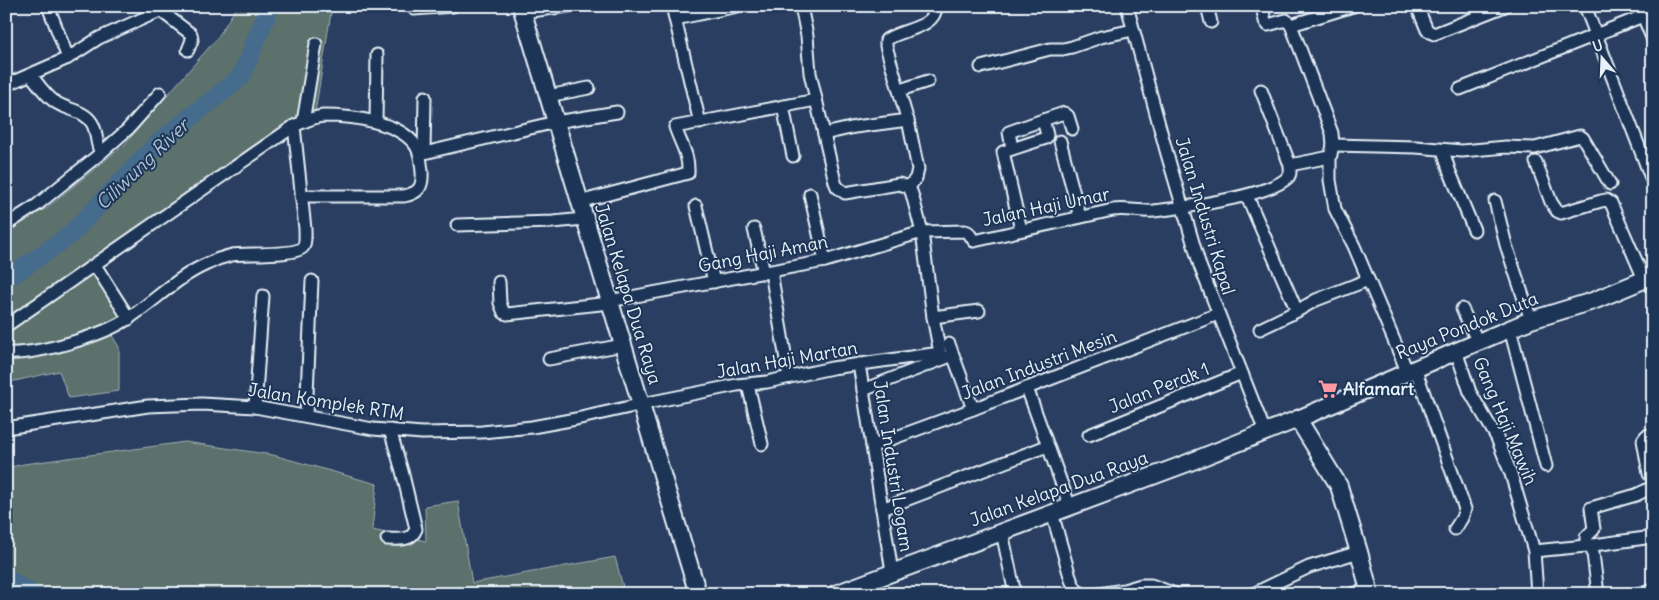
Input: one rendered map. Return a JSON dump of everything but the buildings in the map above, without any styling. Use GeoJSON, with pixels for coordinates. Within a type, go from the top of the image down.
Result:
{"type":"FeatureCollection","features":[{"type":"Feature","properties":{"kind":"main road","name":"Jalan Kelapa Dua Raya"},"geometry":{"type":"LineString","coordinates":[[522,9],[698,594]]}},
{"type":"Feature","properties":{"kind":"main road","name":"Raya Pondok Duta"},"geometry":{"type":"LineString","coordinates":[[1298,419],[1411,369],[1531,320],[1593,301],[1648,277]]}},
{"type":"Feature","properties":{"kind":"main road","name":"Jalan Kelapa Dua Raya"},"geometry":{"type":"LineString","coordinates":[[834,594],[1185,464],[1298,419]]}},
{"type":"Feature","properties":{"kind":"main road"},"geometry":{"type":"LineString","coordinates":[[1298,419],[1339,486],[1370,592]]}},
{"type":"Feature","properties":{"kind":"street"},"geometry":{"type":"LineString","coordinates":[[48,6],[68,58]]}},
{"type":"Feature","properties":{"kind":"street"},"geometry":{"type":"LineString","coordinates":[[414,8],[453,6]]}},
{"type":"Feature","properties":{"kind":"street"},"geometry":{"type":"LineString","coordinates":[[522,9],[569,6]]}},
{"type":"Feature","properties":{"kind":"street"},"geometry":{"type":"LineString","coordinates":[[672,6],[700,123]]}},
{"type":"Feature","properties":{"kind":"street"},"geometry":{"type":"LineString","coordinates":[[675,19],[738,6]]}},
{"type":"Feature","properties":{"kind":"street"},"geometry":{"type":"LineString","coordinates":[[801,6],[807,36],[810,73],[835,182],[841,191],[850,193],[899,184],[908,187],[912,194],[922,232],[933,317],[979,311]]}},
{"type":"Feature","properties":{"kind":"street"},"geometry":{"type":"LineString","coordinates":[[908,187],[916,178],[918,169],[908,120],[886,46],[886,40],[891,36],[928,22],[934,16],[936,6]]}},
{"type":"Feature","properties":{"kind":"street"},"geometry":{"type":"LineString","coordinates":[[1207,6],[1211,22]]}},
{"type":"Feature","properties":{"kind":"street"},"geometry":{"type":"LineString","coordinates":[[1262,6],[1264,20],[1268,26],[1286,20],[1292,26],[1332,133],[1333,145],[1330,156],[1330,180],[1334,209],[1354,246],[1368,280],[1411,369],[1464,509],[1462,518],[1455,529]]}},
{"type":"Feature","properties":{"kind":"street"},"geometry":{"type":"LineString","coordinates":[[1292,26],[1353,6]]}},
{"type":"Feature","properties":{"kind":"street"},"geometry":{"type":"LineString","coordinates":[[1417,6],[1427,30],[1431,34],[1477,11],[1505,6]]}},
{"type":"Feature","properties":{"kind":"street"},"geometry":{"type":"LineString","coordinates":[[1585,6],[1653,183]]}},
{"type":"Feature","properties":{"kind":"street","name":"Jalan Industri Kapal"},"geometry":{"type":"LineString","coordinates":[[1129,7],[1133,30],[1200,266],[1265,432]]}},
{"type":"Feature","properties":{"kind":"street"},"geometry":{"type":"LineString","coordinates":[[6,85],[68,58],[99,38],[166,9],[191,34],[192,40],[188,50]]}},
{"type":"Feature","properties":{"kind":"street"},"geometry":{"type":"LineString","coordinates":[[1460,89],[1648,14],[1653,40]]}},
{"type":"Feature","properties":{"kind":"street"},"geometry":{"type":"LineString","coordinates":[[981,67],[1050,49],[1072,47],[1100,37],[1133,30]]}},
{"type":"Feature","properties":{"kind":"street"},"geometry":{"type":"LineString","coordinates":[[6,353],[28,353],[58,346],[93,335],[129,319],[166,288],[196,269],[213,261],[232,256],[300,250],[305,242],[298,124],[316,44]]}},
{"type":"Feature","properties":{"kind":"street"},"geometry":{"type":"LineString","coordinates":[[376,122],[377,55]]}},
{"type":"Feature","properties":{"kind":"street"},"geometry":{"type":"LineString","coordinates":[[31,75],[44,92],[56,103],[77,111],[92,122],[96,132],[96,144],[100,153]]}},
{"type":"Feature","properties":{"kind":"street"},"geometry":{"type":"LineString","coordinates":[[900,90],[928,81]]}},
{"type":"Feature","properties":{"kind":"street"},"geometry":{"type":"LineString","coordinates":[[548,96],[590,88]]}},
{"type":"Feature","properties":{"kind":"street"},"geometry":{"type":"LineString","coordinates":[[1261,90],[1290,165],[1330,156]]}},
{"type":"Feature","properties":{"kind":"street"},"geometry":{"type":"LineString","coordinates":[[6,226],[37,205],[128,129],[160,93]]}},
{"type":"Feature","properties":{"kind":"street"},"geometry":{"type":"LineString","coordinates":[[301,196],[404,196],[413,194],[422,186],[423,180],[422,153],[425,97]]}},
{"type":"Feature","properties":{"kind":"street"},"geometry":{"type":"LineString","coordinates":[[579,202],[688,173],[689,164],[675,127],[816,100]]}},
{"type":"Feature","properties":{"kind":"street"},"geometry":{"type":"LineString","coordinates":[[783,106],[793,156]]}},
{"type":"Feature","properties":{"kind":"street"},"geometry":{"type":"LineString","coordinates":[[422,153],[556,122],[617,112]]}},
{"type":"Feature","properties":{"kind":"street"},"geometry":{"type":"LineString","coordinates":[[1012,148],[1009,132],[1064,113],[1068,116],[1072,129]]}},
{"type":"Feature","properties":{"kind":"street"},"geometry":{"type":"LineString","coordinates":[[6,326],[298,124],[323,116],[376,122],[406,135],[422,153]]}},
{"type":"Feature","properties":{"kind":"street"},"geometry":{"type":"LineString","coordinates":[[824,134],[855,127],[908,120]]}},
{"type":"Feature","properties":{"kind":"street"},"geometry":{"type":"LineString","coordinates":[[1021,230],[1002,155],[1004,150],[1046,138],[1043,120]]}},
{"type":"Feature","properties":{"kind":"street"},"geometry":{"type":"LineString","coordinates":[[1333,145],[1416,147],[1462,151],[1506,147],[1535,148],[1580,136],[1610,184]]}},
{"type":"Feature","properties":{"kind":"street"},"geometry":{"type":"LineString","coordinates":[[1060,141],[1080,218]]}},
{"type":"Feature","properties":{"kind":"street"},"geometry":{"type":"LineString","coordinates":[[1443,150],[1449,170],[1474,230]]}},
{"type":"Feature","properties":{"kind":"street"},"geometry":{"type":"LineString","coordinates":[[1536,162],[1551,202],[1557,211],[1561,213],[1606,200],[1611,203],[1648,277]]}},
{"type":"Feature","properties":{"kind":"street","name":"Jalan Haji Umar"},"geometry":{"type":"LineString","coordinates":[[922,232],[965,231],[968,232],[974,241],[1126,209],[1146,212],[1247,196],[1285,180],[1290,175],[1290,165]]}},
{"type":"Feature","properties":{"kind":"street"},"geometry":{"type":"LineString","coordinates":[[810,194],[825,261]]}},
{"type":"Feature","properties":{"kind":"street"},"geometry":{"type":"LineString","coordinates":[[1247,196],[1297,311]]}},
{"type":"Feature","properties":{"kind":"street"},"geometry":{"type":"LineString","coordinates":[[1495,201],[1506,245],[1531,320]]}},
{"type":"Feature","properties":{"kind":"street"},"geometry":{"type":"LineString","coordinates":[[696,206],[714,282]]}},
{"type":"Feature","properties":{"kind":"street"},"geometry":{"type":"LineString","coordinates":[[458,225],[553,222],[584,219]]}},
{"type":"Feature","properties":{"kind":"street"},"geometry":{"type":"LineString","coordinates":[[754,229],[768,273],[789,377]]}},
{"type":"Feature","properties":{"kind":"street","name":"Gang Haji Aman"},"geometry":{"type":"LineString","coordinates":[[499,282],[501,307],[504,313],[507,314],[610,302],[825,261],[922,232]]}},
{"type":"Feature","properties":{"kind":"street"},"geometry":{"type":"LineString","coordinates":[[95,265],[129,319]]}},
{"type":"Feature","properties":{"kind":"street"},"geometry":{"type":"LineString","coordinates":[[1260,329],[1316,300],[1368,280]]}},
{"type":"Feature","properties":{"kind":"street"},"geometry":{"type":"LineString","coordinates":[[306,416],[312,281]]}},
{"type":"Feature","properties":{"kind":"street"},"geometry":{"type":"LineString","coordinates":[[255,407],[263,296]]}},
{"type":"Feature","properties":{"kind":"street"},"geometry":{"type":"LineString","coordinates":[[1462,309],[1478,342]]}},
{"type":"Feature","properties":{"kind":"street","name":"Jalan Industri Mesin"},"geometry":{"type":"LineString","coordinates":[[872,446],[974,409],[1218,314]]}},
{"type":"Feature","properties":{"kind":"street","name":"Jalan Haji Martan"},"geometry":{"type":"LineString","coordinates":[[640,405],[832,368],[940,354],[933,317]]}},
{"type":"Feature","properties":{"kind":"street"},"geometry":{"type":"LineString","coordinates":[[1510,329],[1546,466]]}},
{"type":"Feature","properties":{"kind":"street"},"geometry":{"type":"LineString","coordinates":[[949,344],[974,409]]}},
{"type":"Feature","properties":{"kind":"street"},"geometry":{"type":"LineString","coordinates":[[549,359],[623,346]]}},
{"type":"Feature","properties":{"kind":"street","name":"Gang Haji Mawih"},"geometry":{"type":"LineString","coordinates":[[1456,351],[1470,392],[1497,438],[1511,474],[1534,551],[1537,594]]}},
{"type":"Feature","properties":{"kind":"street"},"geometry":{"type":"LineString","coordinates":[[863,390],[953,356]]}},
{"type":"Feature","properties":{"kind":"street","name":"Jalan Industri Logam"},"geometry":{"type":"LineString","coordinates":[[859,364],[892,572]]}},
{"type":"Feature","properties":{"kind":"street","name":"Jalan Perak 1"},"geometry":{"type":"LineString","coordinates":[[1089,435],[1242,373]]}},
{"type":"Feature","properties":{"kind":"street"},"geometry":{"type":"LineString","coordinates":[[748,385],[762,444]]}},
{"type":"Feature","properties":{"kind":"street"},"geometry":{"type":"LineString","coordinates":[[1027,388],[1070,506]]}},
{"type":"Feature","properties":{"kind":"street","name":"Jalan Komplek RTM"},"geometry":{"type":"LineString","coordinates":[[6,428],[148,406],[208,404],[255,407],[354,426],[390,430],[441,433],[482,432],[561,422],[640,405]]}},
{"type":"Feature","properties":{"kind":"street"},"geometry":{"type":"LineString","coordinates":[[387,539],[407,539],[414,535],[416,529],[390,430]]}},
{"type":"Feature","properties":{"kind":"street"},"geometry":{"type":"LineString","coordinates":[[1649,474],[1643,440],[1646,436],[1653,434]]}},
{"type":"Feature","properties":{"kind":"street"},"geometry":{"type":"LineString","coordinates":[[882,509],[1047,446]]}},
{"type":"Feature","properties":{"kind":"street"},"geometry":{"type":"LineString","coordinates":[[1598,594],[1586,537],[1594,529],[1590,508],[1653,487]]}},
{"type":"Feature","properties":{"kind":"street"},"geometry":{"type":"LineString","coordinates":[[1052,513],[1071,580],[1076,590],[1083,594]]}},
{"type":"Feature","properties":{"kind":"street"},"geometry":{"type":"LineString","coordinates":[[1002,532],[1014,594]]}},
{"type":"Feature","properties":{"kind":"street"},"geometry":{"type":"LineString","coordinates":[[1534,551],[1653,538]]}},
{"type":"Feature","properties":{"kind":"street"},"geometry":{"type":"LineString","coordinates":[[1252,594],[1308,568],[1359,552]]}},
{"type":"Feature","properties":{"kind":"street"},"geometry":{"type":"LineString","coordinates":[[1099,594],[1125,592],[1141,585],[1150,585],[1175,594]]}},
{"type":"Feature","properties":{"kind":"street"},"geometry":{"type":"LineString","coordinates":[[1637,594],[1653,590]]}},
{"type":"Feature","properties":{"kind":"street"},"geometry":{"type":"LineString","coordinates":[[1353,594],[1370,592]]}},
{"type":"Feature","properties":{"kind":"green space"},"geometry":{"type":"Polygon","coordinates":[[[237,6],[332,6],[315,113],[102,264],[131,308],[107,327],[119,347],[119,391],[69,398],[59,371],[6,383],[6,228],[47,208],[124,145],[218,37],[237,6]]]}},
{"type":"Feature","properties":{"kind":"green space"},"geometry":{"type":"Polygon","coordinates":[[[185,442],[273,455],[377,484],[372,530],[426,541],[425,506],[458,501],[472,583],[615,557],[625,594],[6,594],[6,468],[185,442]]]}},
{"type":"Feature","properties":{"kind":"waterway","name":"Ciliwung River"},"geometry":{"type":"LineString","coordinates":[[6,277],[17,272],[70,235],[157,144],[241,77],[270,6]]}},
{"type":"Feature","properties":{"kind":"waterway","name":"Ciliwung River"},"geometry":{"type":"LineString","coordinates":[[6,578],[32,594]]}},
{"type":"Feature","properties":{"kind":"place","name":"Alfamart"},"geometry":{"type":"Point","coordinates":[1328,389]}}]}
